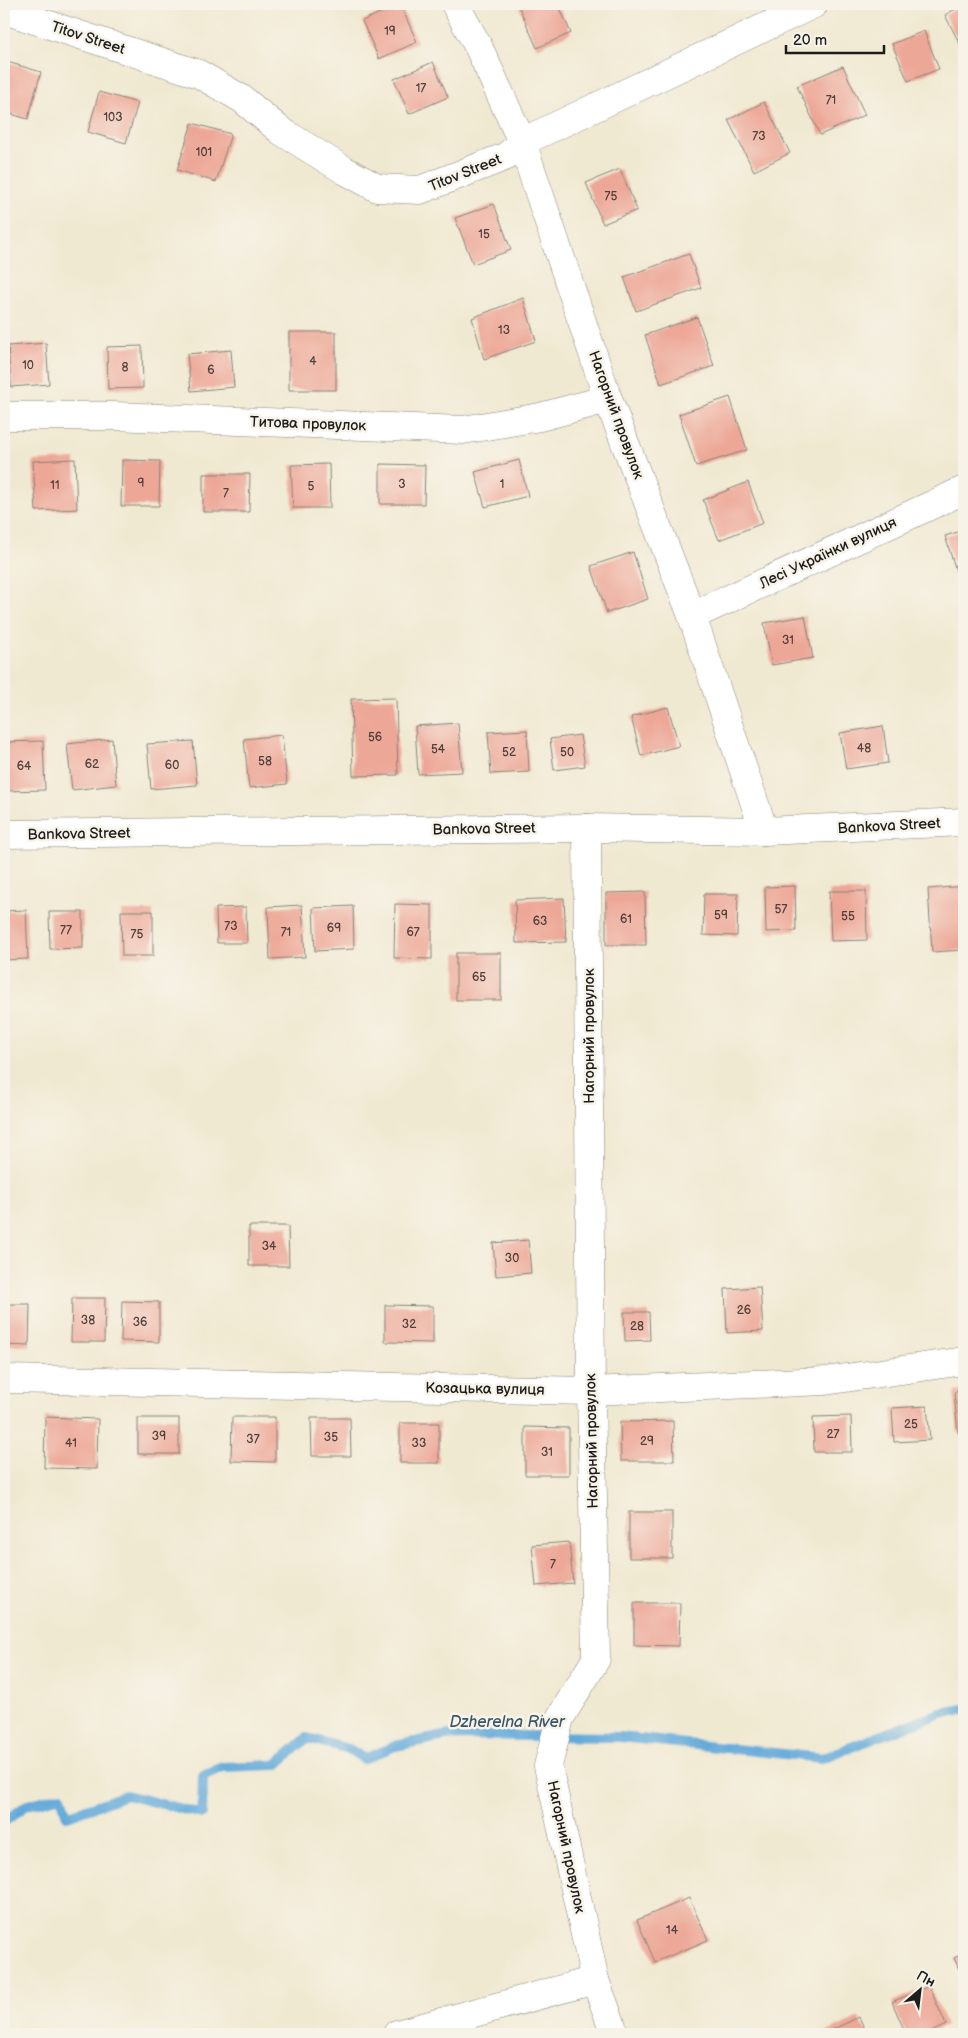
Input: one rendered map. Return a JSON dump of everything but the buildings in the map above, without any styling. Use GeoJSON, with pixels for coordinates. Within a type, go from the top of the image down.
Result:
{"type":"FeatureCollection","features":[{"type":"Feature","properties":{"kind":"street","name":"Нагорний провулок"},"geometry":{"type":"LineString","coordinates":[[455,4],[480,48],[522,142],[608,398],[692,616],[764,831]]}},
{"type":"Feature","properties":{"kind":"street","name":"Titov Street"},"geometry":{"type":"LineString","coordinates":[[4,10],[198,74],[242,99],[289,136],[377,188],[420,190],[508,156],[522,142],[814,4]]}},
{"type":"Feature","properties":{"kind":"street","name":"Титова провулок"},"geometry":{"type":"LineString","coordinates":[[4,416],[114,416],[463,430],[540,417],[608,398]]}},
{"type":"Feature","properties":{"kind":"street","name":"Лесі Українки вулиця"},"geometry":{"type":"LineString","coordinates":[[692,616],[964,490]]}},
{"type":"Feature","properties":{"kind":"street","name":"Bankova Street"},"geometry":{"type":"LineString","coordinates":[[4,834],[588,828],[764,831],[964,822]]}},
{"type":"Feature","properties":{"kind":"street","name":"Нагорний провулок"},"geometry":{"type":"LineString","coordinates":[[588,828],[591,1391],[596,1659],[560,1718],[548,1766],[595,1980],[615,2034]]}},
{"type":"Feature","properties":{"kind":"street","name":"Козацька вулиця"},"geometry":{"type":"LineString","coordinates":[[4,1379],[591,1391],[825,1381],[964,1361]]}},
{"type":"Feature","properties":{"kind":"street"},"geometry":{"type":"LineString","coordinates":[[397,2034],[595,1980]]}},
{"type":"Feature","properties":{"kind":"waterway","name":"Dzherelna River"},"geometry":{"type":"LineString","coordinates":[[4,1822],[27,1805],[61,1796],[67,1816],[126,1795],[202,1814],[203,1776],[222,1767],[276,1765],[307,1738],[349,1749],[364,1759],[395,1746],[450,1735],[620,1737],[822,1758],[941,1713],[964,1709]]}}]}
